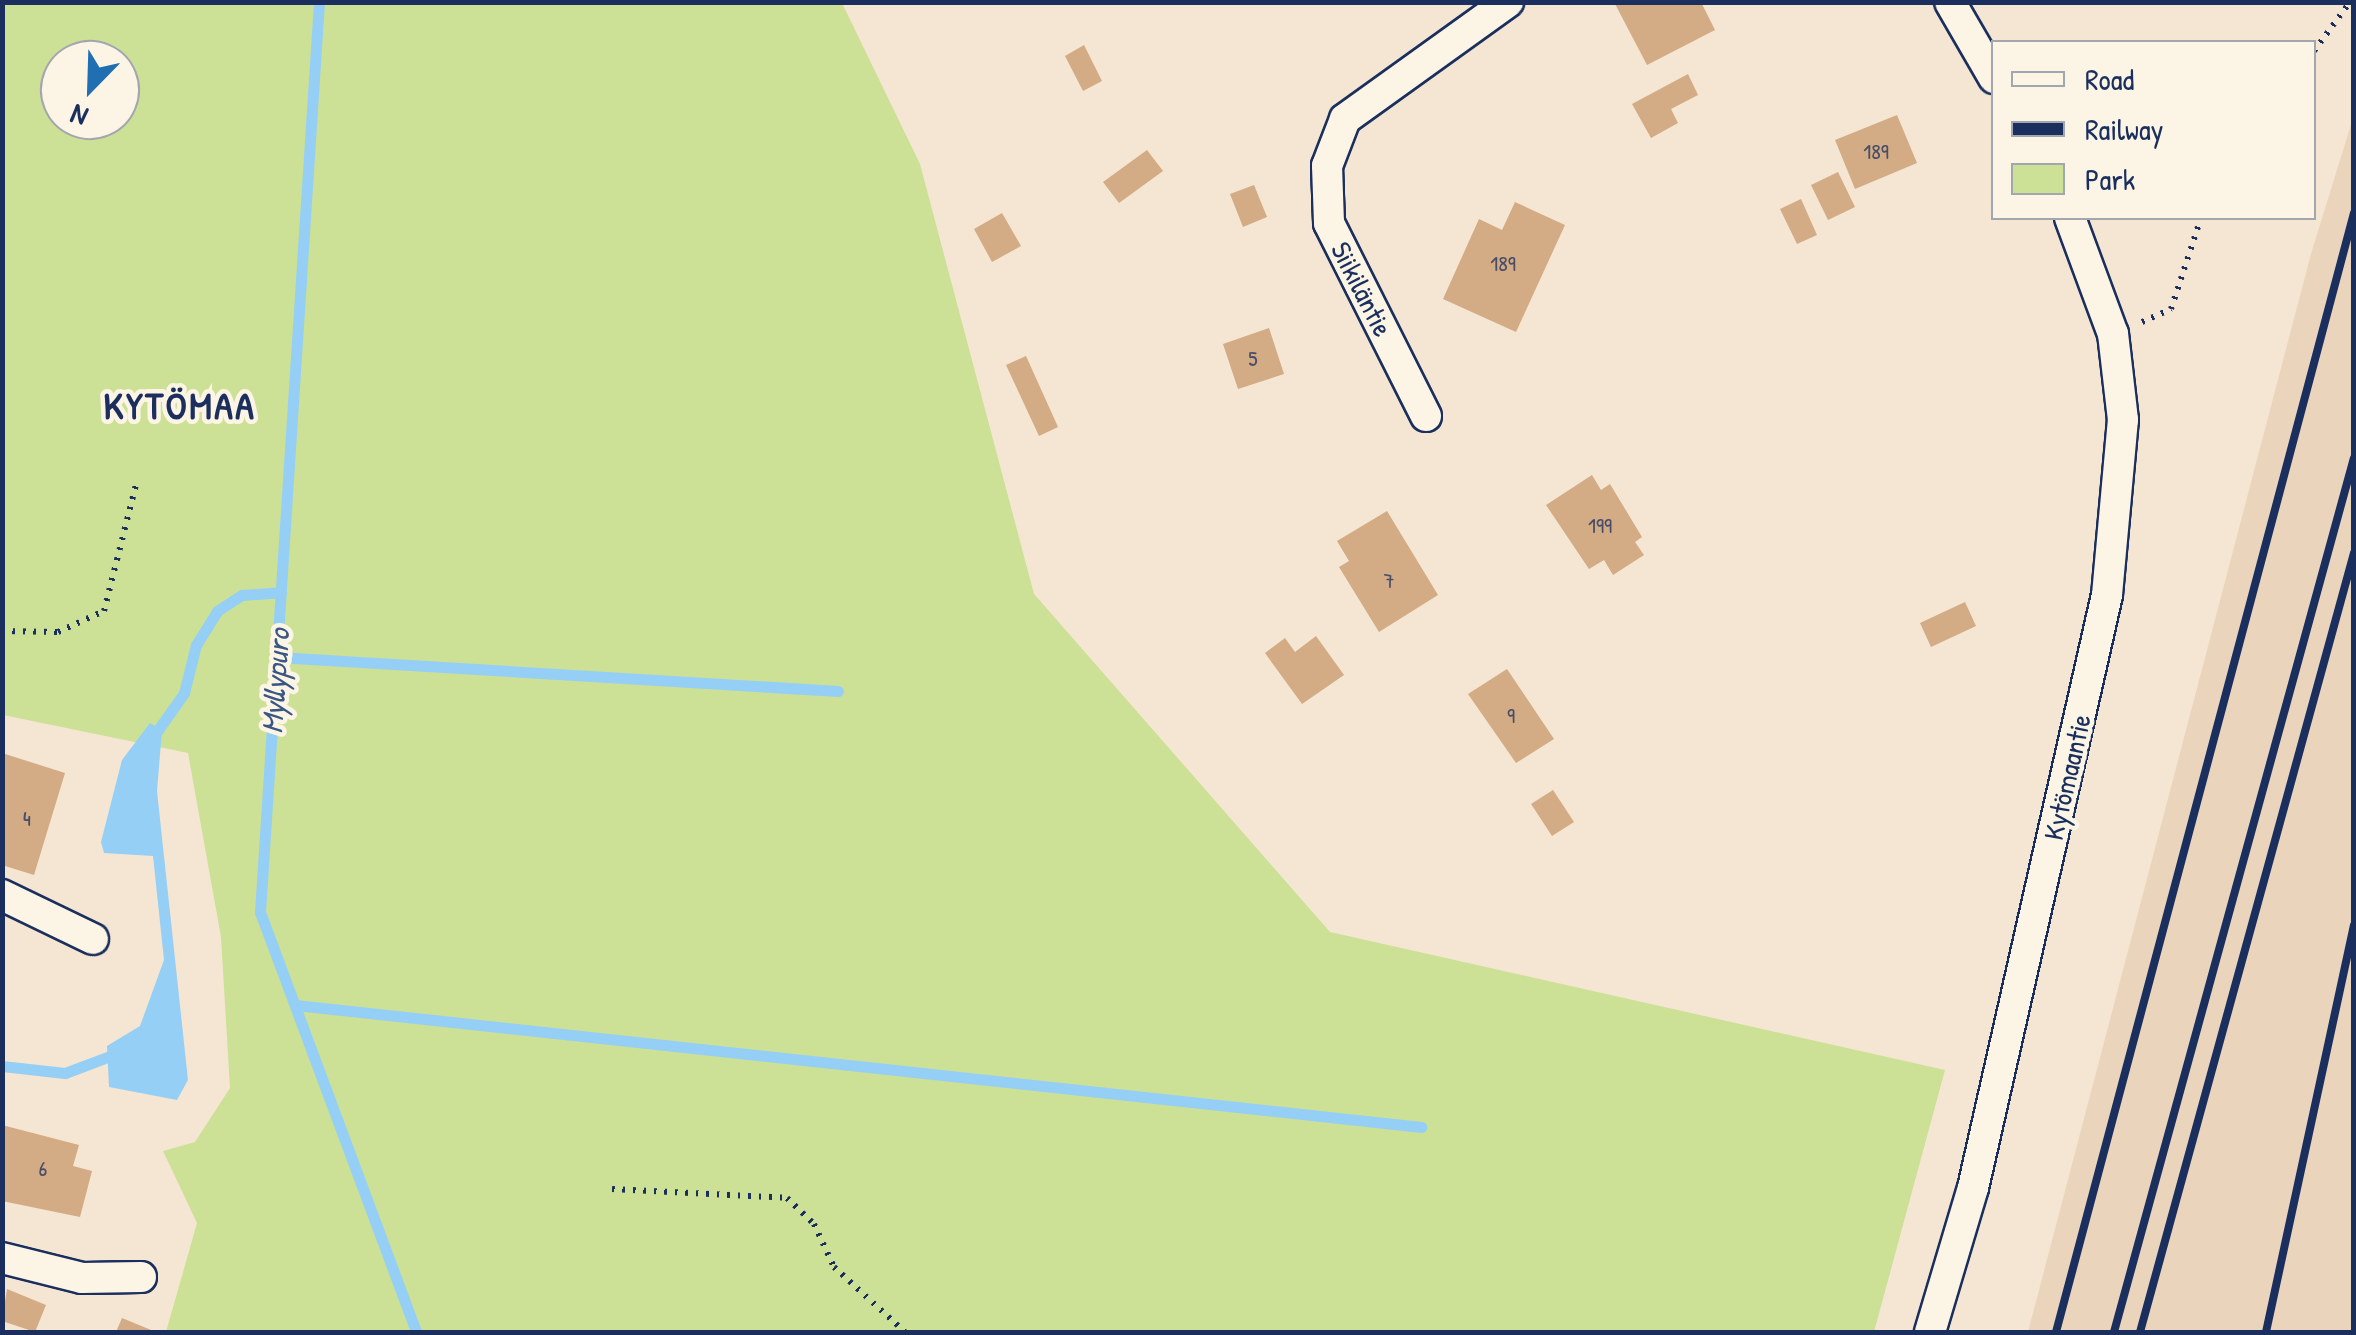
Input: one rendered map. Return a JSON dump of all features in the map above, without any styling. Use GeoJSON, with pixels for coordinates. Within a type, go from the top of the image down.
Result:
{"type":"FeatureCollection","features":[{"type":"Feature","properties":{"kind":"street","name":"Siikiläntie"},"geometry":{"type":"LineString","coordinates":[[1426,416],[1329,223],[1327,166],[1345,120],[1508,2]]}},
{"type":"Feature","properties":{"kind":"street"},"geometry":{"type":"LineString","coordinates":[[1950,2],[1991,73]]}},
{"type":"Feature","properties":{"kind":"street","name":"Kytömaantie"},"geometry":{"type":"LineString","coordinates":[[1930,1332],[1973,1188],[2107,595],[2123,420],[2114,334],[2071,220]]}},
{"type":"Feature","properties":{"kind":"street"},"geometry":{"type":"LineString","coordinates":[[2,895],[93,939]]}},
{"type":"Feature","properties":{"kind":"street"},"geometry":{"type":"LineString","coordinates":[[2,1258],[82,1278],[142,1277]]}},
{"type":"Feature","properties":{"kind":"path"},"geometry":{"type":"LineString","coordinates":[[2316,49],[2322,46],[2350,2]]}},
{"type":"Feature","properties":{"kind":"path"},"geometry":{"type":"LineString","coordinates":[[2114,334],[2170,309],[2200,220]]}},
{"type":"Feature","properties":{"kind":"path"},"geometry":{"type":"LineString","coordinates":[[2,631],[58,632],[104,610],[137,481]]}},
{"type":"Feature","properties":{"kind":"path"},"geometry":{"type":"LineString","coordinates":[[612,1190],[787,1198],[814,1224],[834,1267],[905,1332]]}},
{"type":"Feature","properties":{"kind":"shaded area"},"geometry":{"type":"Polygon","coordinates":[[[2353,118],[2353,1332],[2028,1332],[2311,254],[2353,118]]]}},
{"type":"Feature","properties":{"kind":"green space"},"geometry":{"type":"Polygon","coordinates":[[[3,3],[842,3],[920,164],[1034,594],[1330,932],[1945,1070],[1874,1332],[166,1332],[197,1223],[163,1151],[195,1142],[230,1088],[221,937],[188,753],[3,715],[3,3]]]}},
{"type":"Feature","properties":{"kind":"water"},"geometry":{"type":"Polygon","coordinates":[[[150,723],[162,730],[157,791],[188,1080],[177,1100],[109,1087],[107,1046],[140,1026],[164,960],[153,856],[104,853],[101,842],[122,760],[150,723]]]}},
{"type":"Feature","properties":{"kind":"building"},"geometry":{"type":"Polygon","coordinates":[[[1614,2],[1701,2],[1715,30],[1647,65],[1614,2]]]}},
{"type":"Feature","properties":{"kind":"building"},"geometry":{"type":"Polygon","coordinates":[[[1084,45],[1102,81],[1083,91],[1065,56],[1084,45]]]}},
{"type":"Feature","properties":{"kind":"building"},"geometry":{"type":"Polygon","coordinates":[[[1688,74],[1698,95],[1671,109],[1678,123],[1651,138],[1632,104],[1688,74]]]}},
{"type":"Feature","properties":{"kind":"building"},"geometry":{"type":"Polygon","coordinates":[[[1897,115],[1917,163],[1855,189],[1835,140],[1897,115]]]}},
{"type":"Feature","properties":{"kind":"building"},"geometry":{"type":"Polygon","coordinates":[[[1147,150],[1163,171],[1119,203],[1103,182],[1147,150]]]}},
{"type":"Feature","properties":{"kind":"building"},"geometry":{"type":"Polygon","coordinates":[[[1838,172],[1855,207],[1828,220],[1811,185],[1838,172]]]}},
{"type":"Feature","properties":{"kind":"building"},"geometry":{"type":"Polygon","coordinates":[[[1254,185],[1267,217],[1243,227],[1230,194],[1254,185]]]}},
{"type":"Feature","properties":{"kind":"building"},"geometry":{"type":"Polygon","coordinates":[[[1801,199],[1817,235],[1797,244],[1780,209],[1801,199]]]}},
{"type":"Feature","properties":{"kind":"building"},"geometry":{"type":"Polygon","coordinates":[[[1515,202],[1565,225],[1516,332],[1443,299],[1479,219],[1502,230],[1515,202]]]}},
{"type":"Feature","properties":{"kind":"building"},"geometry":{"type":"Polygon","coordinates":[[[1002,213],[1021,246],[992,262],[974,229],[1002,213]]]}},
{"type":"Feature","properties":{"kind":"building"},"geometry":{"type":"Polygon","coordinates":[[[1269,328],[1284,374],[1238,389],[1223,344],[1269,328]]]}},
{"type":"Feature","properties":{"kind":"building"},"geometry":{"type":"Polygon","coordinates":[[[1026,356],[1058,427],[1039,436],[1006,365],[1026,356]]]}},
{"type":"Feature","properties":{"kind":"building"},"geometry":{"type":"Polygon","coordinates":[[[1592,475],[1601,490],[1610,484],[1642,537],[1635,542],[1644,555],[1613,575],[1604,560],[1589,569],[1546,505],[1592,475]]]}},
{"type":"Feature","properties":{"kind":"building"},"geometry":{"type":"Polygon","coordinates":[[[1387,511],[1438,595],[1379,632],[1339,567],[1349,561],[1337,541],[1387,511]]]}},
{"type":"Feature","properties":{"kind":"building"},"geometry":{"type":"Polygon","coordinates":[[[1965,602],[1976,626],[1931,647],[1920,623],[1965,602]]]}},
{"type":"Feature","properties":{"kind":"building"},"geometry":{"type":"Polygon","coordinates":[[[1316,636],[1344,675],[1302,704],[1265,653],[1285,638],[1295,652],[1316,636]]]}},
{"type":"Feature","properties":{"kind":"building"},"geometry":{"type":"Polygon","coordinates":[[[1507,669],[1554,739],[1516,763],[1468,694],[1507,669]]]}},
{"type":"Feature","properties":{"kind":"building"},"geometry":{"type":"Polygon","coordinates":[[[2,753],[65,773],[34,875],[2,865],[2,753]]]}},
{"type":"Feature","properties":{"kind":"building"},"geometry":{"type":"Polygon","coordinates":[[[1553,790],[1574,822],[1552,836],[1531,804],[1553,790]]]}},
{"type":"Feature","properties":{"kind":"building"},"geometry":{"type":"Polygon","coordinates":[[[2,1125],[79,1145],[73,1166],[92,1171],[80,1217],[2,1201],[2,1125]]]}},
{"type":"Feature","properties":{"kind":"building"},"geometry":{"type":"Polygon","coordinates":[[[7,1289],[46,1305],[35,1332],[2,1321],[7,1289]]]}},
{"type":"Feature","properties":{"kind":"building"},"geometry":{"type":"Polygon","coordinates":[[[122,1318],[156,1332],[116,1332],[122,1318]]]}},
{"type":"Feature","properties":{"kind":"waterway","name":"Myllypuro"},"geometry":{"type":"LineString","coordinates":[[319,2],[260,912],[416,1332]]}},
{"type":"Feature","properties":{"kind":"waterway"},"geometry":{"type":"LineString","coordinates":[[153,737],[184,693],[196,645],[217,611],[242,595],[281,592]]}},
{"type":"Feature","properties":{"kind":"waterway"},"geometry":{"type":"LineString","coordinates":[[277,657],[838,691]]}},
{"type":"Feature","properties":{"kind":"waterway"},"geometry":{"type":"LineString","coordinates":[[295,1005],[1421,1127]]}},
{"type":"Feature","properties":{"kind":"waterway"},"geometry":{"type":"LineString","coordinates":[[2,1066],[65,1073],[118,1053]]}},
{"type":"Feature","properties":{"kind":"railway"},"geometry":{"type":"LineString","coordinates":[[2056,1332],[2354,213]]}},
{"type":"Feature","properties":{"kind":"railway"},"geometry":{"type":"LineString","coordinates":[[2114,1332],[2354,458]]}},
{"type":"Feature","properties":{"kind":"railway"},"geometry":{"type":"LineString","coordinates":[[2140,1332],[2354,553]]}},
{"type":"Feature","properties":{"kind":"railway"},"geometry":{"type":"LineString","coordinates":[[2266,1332],[2354,925]]}},
{"type":"Feature","properties":{"kind":"district","name":"KYTÖMAA"},"geometry":{"type":"Point","coordinates":[180,406]}}]}
